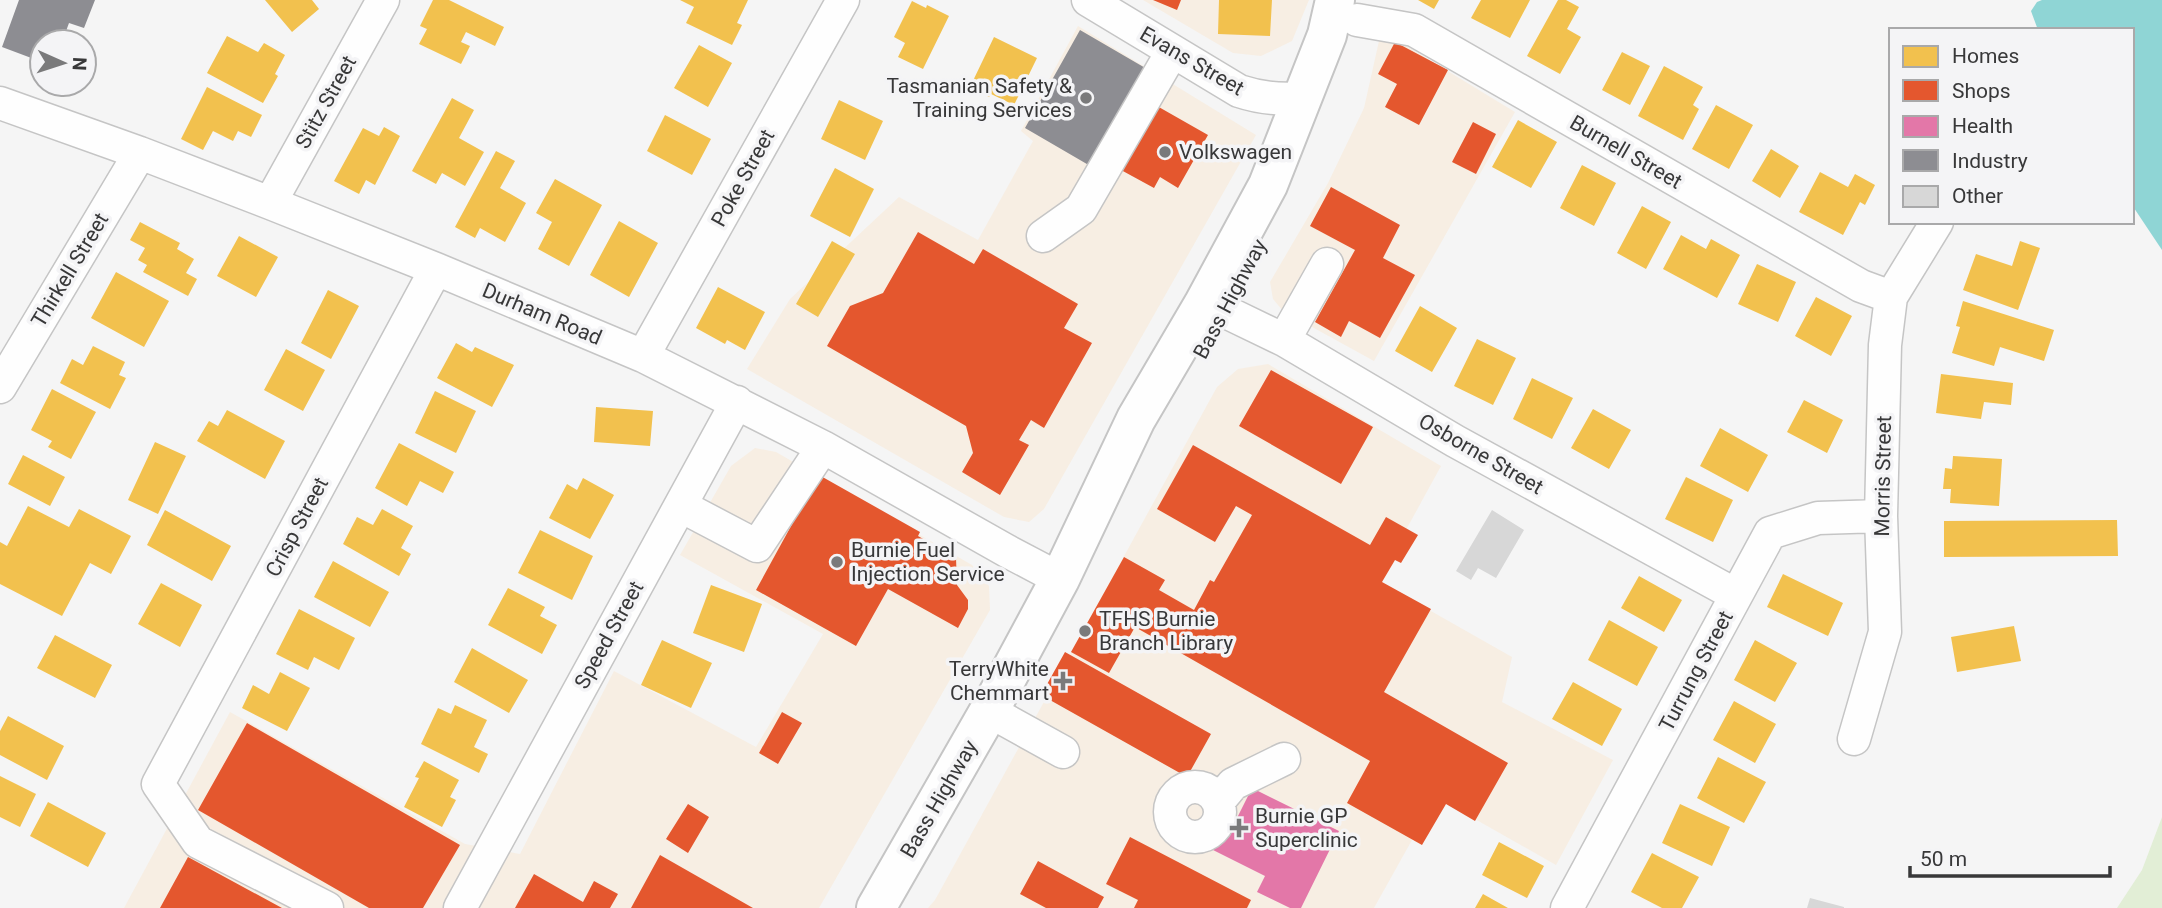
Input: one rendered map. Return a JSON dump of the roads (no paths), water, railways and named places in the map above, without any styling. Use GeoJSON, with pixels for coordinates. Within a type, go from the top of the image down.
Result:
{"type":"FeatureCollection","features":[{"type":"Feature","properties":{"kind":"highway","name":"Bass Highway"},"geometry":{"type":"LineString","coordinates":[[876,908],[989,711],[1060,579],[1136,419],[1203,306],[1268,185],[1327,35],[1351,7]]}},
{"type":"Feature","properties":{"kind":"highway","name":"Bass Highway"},"geometry":{"type":"LineString","coordinates":[[1060,579],[1131,475],[1226,312],[1330,103],[1351,7]]}},
{"type":"Feature","properties":{"kind":"street","name":"Stitz Street"},"geometry":{"type":"LineString","coordinates":[[270,203],[383,0]]}},
{"type":"Feature","properties":{"kind":"street","name":"Poke Street"},"geometry":{"type":"LineString","coordinates":[[643,356],[843,0]]}},
{"type":"Feature","properties":{"kind":"street","name":"Evans Street"},"geometry":{"type":"LineString","coordinates":[[1088,0],[1239,91],[1287,100],[1304,98]]}},
{"type":"Feature","properties":{"kind":"street","name":"Burnell Street"},"geometry":{"type":"LineString","coordinates":[[1351,7],[1414,30],[1861,286],[1891,297]]}},
{"type":"Feature","properties":{"kind":"street"},"geometry":{"type":"LineString","coordinates":[[1043,236],[1081,209],[1172,52]]}},
{"type":"Feature","properties":{"kind":"street","name":"Durham Road"},"geometry":{"type":"LineString","coordinates":[[0,103],[270,203],[643,356],[823,447],[1060,579]]}},
{"type":"Feature","properties":{"kind":"street","name":"Thirkell Street"},"geometry":{"type":"LineString","coordinates":[[0,387],[139,153]]}},
{"type":"Feature","properties":{"kind":"street","name":"Morris Street"},"geometry":{"type":"LineString","coordinates":[[1854,739],[1885,632],[1881,516],[1885,345],[1891,297],[1936,224]]}},
{"type":"Feature","properties":{"kind":"street"},"geometry":{"type":"LineString","coordinates":[[1284,340],[1327,264]]}},
{"type":"Feature","properties":{"kind":"street","name":"Crisp Street"},"geometry":{"type":"LineString","coordinates":[[327,908],[198,842],[158,784],[436,269]]}},
{"type":"Feature","properties":{"kind":"street","name":"Osborne Street"},"geometry":{"type":"LineString","coordinates":[[1226,312],[1284,340],[1455,441],[1736,595]]}},
{"type":"Feature","properties":{"kind":"street","name":"Speed Street"},"geometry":{"type":"LineString","coordinates":[[460,908],[737,402]]}},
{"type":"Feature","properties":{"kind":"street"},"geometry":{"type":"LineString","coordinates":[[681,506],[757,546],[823,447]]}},
{"type":"Feature","properties":{"kind":"street","name":"Turrung Street"},"geometry":{"type":"LineString","coordinates":[[1567,908],[1770,533],[1818,518],[1881,516]]}},
{"type":"Feature","properties":{"kind":"street"},"geometry":{"type":"LineString","coordinates":[[989,711],[1063,752]]}},
{"type":"Feature","properties":{"kind":"street"},"geometry":{"type":"LineString","coordinates":[[1218,802],[1233,784],[1284,759]]}},
{"type":"Feature","properties":{"kind":"water"},"geometry":{"type":"Polygon","coordinates":[[[2162,0],[2162,250],[2134,208],[2134,28],[2037,28],[2031,11],[2037,2],[2162,0]]]}},
{"type":"Feature","properties":{"kind":"place","name":"Tasmanian Safety & Training Services"},"geometry":{"type":"Point","coordinates":[1086,98]}},
{"type":"Feature","properties":{"kind":"place","name":"Volkswagen"},"geometry":{"type":"Point","coordinates":[1165,152]}},
{"type":"Feature","properties":{"kind":"place","name":"Burnie Fuel Injection Service"},"geometry":{"type":"Point","coordinates":[837,562]}},
{"type":"Feature","properties":{"kind":"place","name":"TFHS Burnie Branch Library"},"geometry":{"type":"Point","coordinates":[1085,631]}},
{"type":"Feature","properties":{"kind":"place","name":"TerryWhite Chemmart"},"geometry":{"type":"Point","coordinates":[1063,681]}},
{"type":"Feature","properties":{"kind":"place","name":"Burnie GP Superclinic"},"geometry":{"type":"Point","coordinates":[1239,828]}}]}
